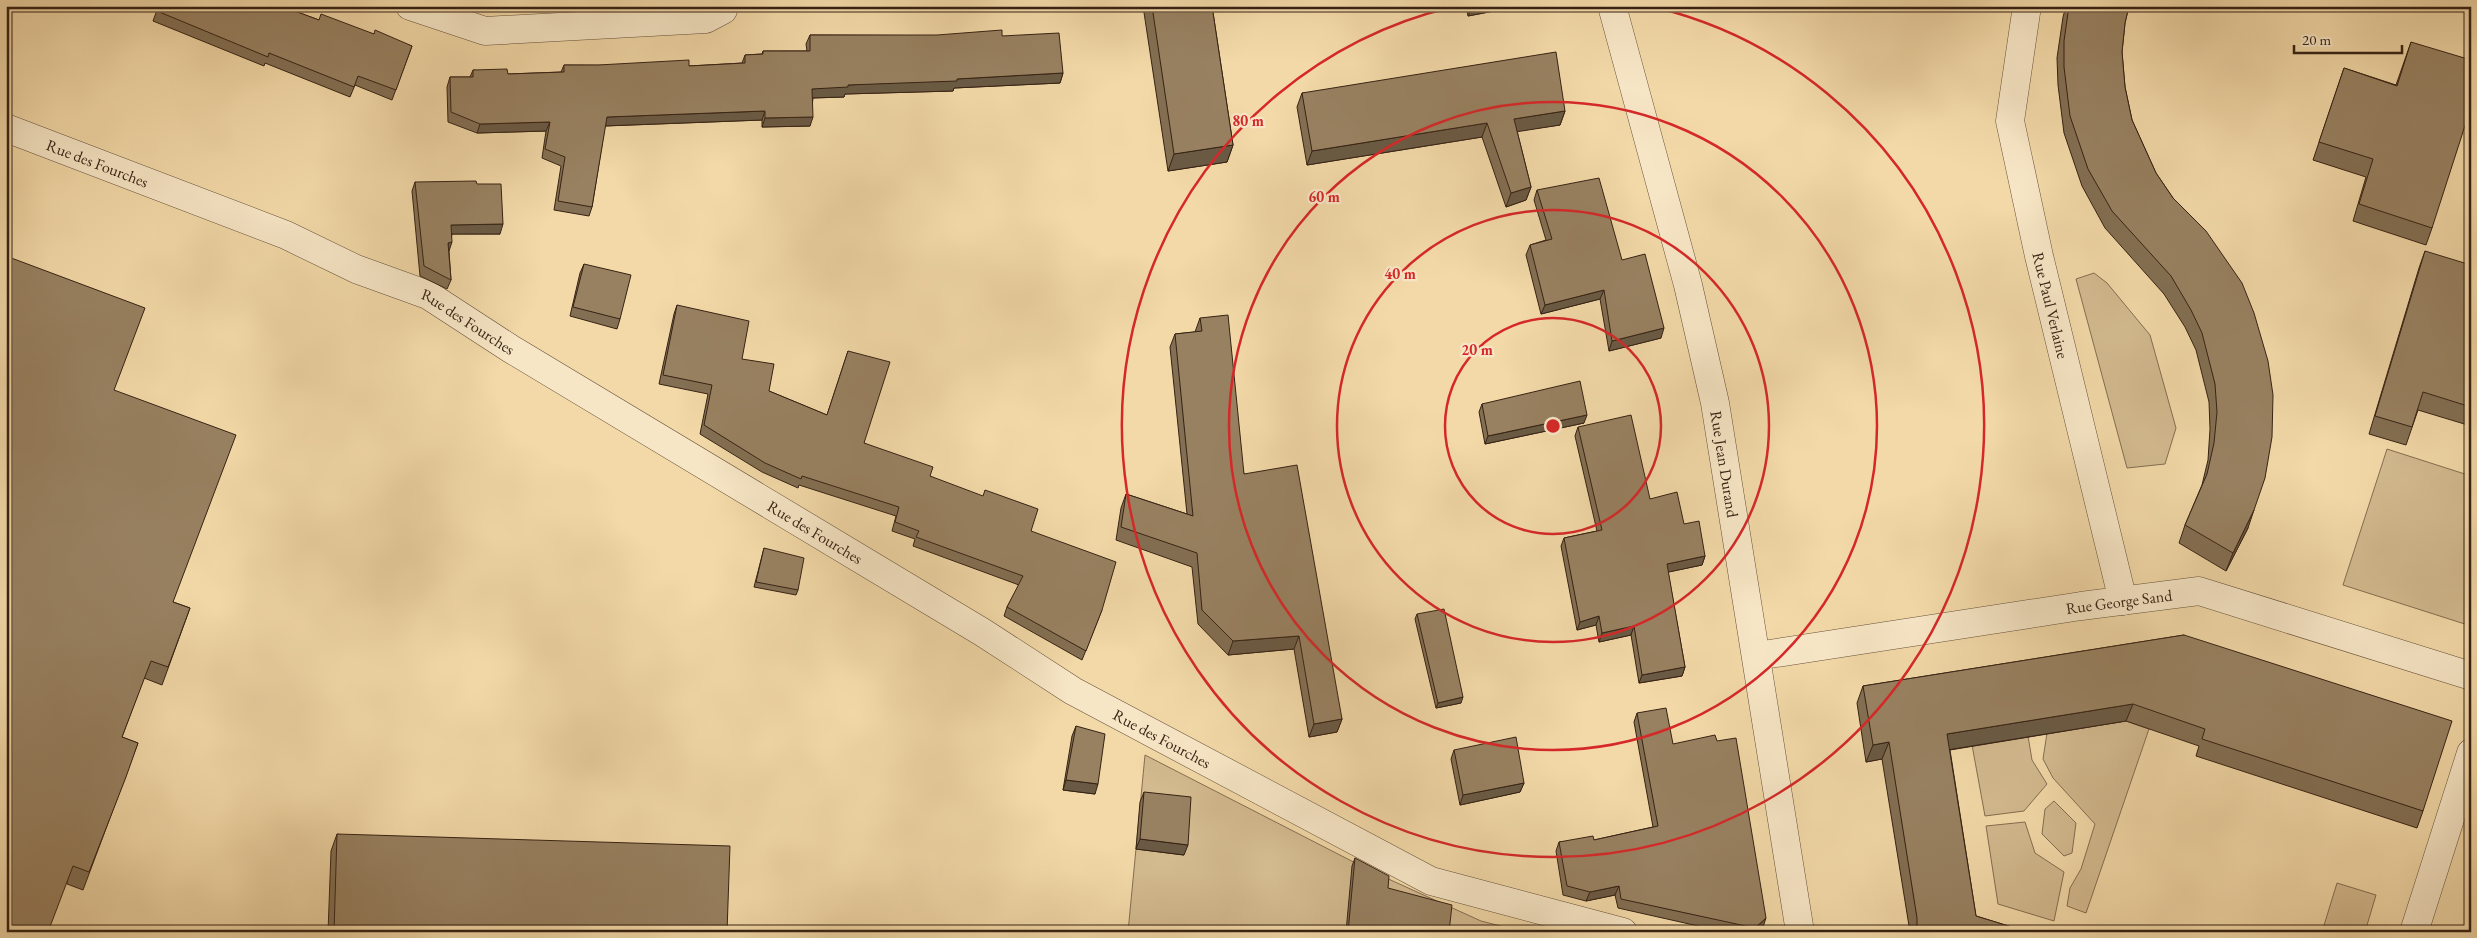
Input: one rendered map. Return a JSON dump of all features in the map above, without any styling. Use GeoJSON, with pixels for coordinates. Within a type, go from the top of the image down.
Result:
{"type":"FeatureCollection","features":[{"type":"Feature","properties":{"kind":"street"},"geometry":{"type":"LineString","coordinates":[[410,6],[485,31],[706,19],[725,8]]}},
{"type":"Feature","properties":{"kind":"street","name":"Rue Jean Durand"},"geometry":{"type":"LineString","coordinates":[[1612,6],[1688,285],[1713,394],[1757,656],[1800,932]]}},
{"type":"Feature","properties":{"kind":"street","name":"Rue Paul Verlaine"},"geometry":{"type":"LineString","coordinates":[[2026,6],[2010,121],[2039,256],[2123,601]]}},
{"type":"Feature","properties":{"kind":"street","name":"Rue des Fourches"},"geometry":{"type":"LineString","coordinates":[[6,128],[286,235],[356,269],[428,295],[511,349],[982,632],[1073,691],[1431,881],[1623,932]]}},
{"type":"Feature","properties":{"kind":"street","name":"Rue George Sand"},"geometry":{"type":"LineString","coordinates":[[1757,656],[2123,601],[2199,592],[2471,676]]}},
{"type":"Feature","properties":{"kind":"street"},"geometry":{"type":"LineString","coordinates":[[2414,932],[2471,753]]}},
{"type":"Feature","properties":{"kind":"shaded area"},"geometry":{"type":"Polygon","coordinates":[[[2094,273],[2107,283],[2150,335],[2176,428],[2165,464],[2127,468],[2076,279],[2094,273]]]}},
{"type":"Feature","properties":{"kind":"shaded area"},"geometry":{"type":"Polygon","coordinates":[[[2387,449],[2471,476],[2471,626],[2343,585],[2387,449]]]}},
{"type":"Feature","properties":{"kind":"shaded area"},"geometry":{"type":"Polygon","coordinates":[[[2126,721],[2149,729],[2086,913],[2067,906],[2070,888],[2081,869],[2095,824],[2053,778],[2043,759],[2047,733],[2126,721]]]}},
{"type":"Feature","properties":{"kind":"shaded area"},"geometry":{"type":"Polygon","coordinates":[[[2028,736],[2032,760],[2047,784],[2024,811],[1985,816],[1972,745],[2028,736]]]}},
{"type":"Feature","properties":{"kind":"shaded area"},"geometry":{"type":"Polygon","coordinates":[[[1145,755],[1373,872],[1481,921],[1524,932],[1128,932],[1145,755]]]}},
{"type":"Feature","properties":{"kind":"shaded area"},"geometry":{"type":"Polygon","coordinates":[[[2054,801],[2076,823],[2072,853],[2064,856],[2042,834],[2045,809],[2054,801]]]}},
{"type":"Feature","properties":{"kind":"shaded area"},"geometry":{"type":"Polygon","coordinates":[[[2025,822],[2035,853],[2064,872],[2054,921],[1998,904],[1986,826],[2025,822]]]}},
{"type":"Feature","properties":{"kind":"shaded area"},"geometry":{"type":"Polygon","coordinates":[[[2337,883],[2376,895],[2365,932],[2322,932],[2337,883]]]}},
{"type":"Feature","properties":{"kind":"building"},"geometry":{"type":"Polygon","coordinates":[[[158,6],[281,6],[319,20],[321,14],[374,34],[375,30],[412,46],[396,90],[358,76],[354,87],[269,53],[268,57],[157,11],[158,6]]]}},
{"type":"Feature","properties":{"kind":"building"},"geometry":{"type":"Polygon","coordinates":[[[1152,6],[1212,6],[1233,145],[1174,154],[1152,6]]]}},
{"type":"Feature","properties":{"kind":"building"},"geometry":{"type":"Polygon","coordinates":[[[2069,6],[2129,6],[2122,52],[2125,87],[2132,120],[2156,173],[2173,198],[2206,231],[2242,283],[2254,313],[2268,361],[2273,395],[2272,437],[2265,478],[2254,510],[2233,553],[2185,525],[2207,474],[2214,443],[2217,412],[2215,384],[2202,333],[2171,276],[2112,211],[2088,169],[2070,116],[2064,67],[2064,41],[2069,6]]]}},
{"type":"Feature","properties":{"kind":"building"},"geometry":{"type":"Polygon","coordinates":[[[1002,30],[1002,36],[1059,33],[1063,73],[957,79],[957,81],[848,85],[848,87],[812,89],[813,117],[765,118],[765,111],[607,117],[592,207],[558,201],[565,157],[545,149],[550,122],[480,124],[451,112],[450,77],[473,77],[473,70],[507,69],[508,74],[564,72],[564,65],[689,60],[689,66],[745,63],[745,55],[763,54],[763,51],[810,51],[810,35],[937,35],[1002,30]]]}},
{"type":"Feature","properties":{"kind":"building"},"geometry":{"type":"Polygon","coordinates":[[[2411,42],[2471,60],[2471,107],[2432,228],[2359,204],[2373,159],[2319,142],[2344,68],[2397,86],[2411,42]]]}},
{"type":"Feature","properties":{"kind":"building"},"geometry":{"type":"Polygon","coordinates":[[[1556,52],[1565,111],[1514,119],[1531,187],[1511,193],[1487,123],[1312,151],[1302,93],[1556,52]]]}},
{"type":"Feature","properties":{"kind":"building"},"geometry":{"type":"Polygon","coordinates":[[[1599,178],[1622,260],[1645,254],[1664,328],[1612,341],[1604,290],[1545,305],[1530,245],[1552,239],[1537,190],[1599,178]]]}},
{"type":"Feature","properties":{"kind":"building"},"geometry":{"type":"Polygon","coordinates":[[[476,181],[477,184],[501,184],[503,224],[451,225],[452,242],[448,243],[451,280],[424,266],[415,182],[476,181]]]}},
{"type":"Feature","properties":{"kind":"building"},"geometry":{"type":"Polygon","coordinates":[[[2425,251],[2471,265],[2471,288],[2465,304],[2471,306],[2471,407],[2423,392],[2412,427],[2375,416],[2425,251]]]}},
{"type":"Feature","properties":{"kind":"building"},"geometry":{"type":"Polygon","coordinates":[[[6,256],[145,308],[114,390],[236,435],[173,602],[190,608],[173,654],[168,667],[151,661],[122,737],[138,743],[126,777],[89,872],[73,866],[48,932],[6,932],[6,256]]]}},
{"type":"Feature","properties":{"kind":"building"},"geometry":{"type":"Polygon","coordinates":[[[584,264],[631,275],[620,319],[573,307],[584,264]]]}},
{"type":"Feature","properties":{"kind":"building"},"geometry":{"type":"Polygon","coordinates":[[[677,305],[749,321],[742,359],[774,364],[769,391],[827,415],[848,351],[890,362],[864,443],[933,467],[930,476],[983,496],[985,490],[1038,509],[1031,531],[1116,562],[1102,610],[1086,651],[1007,607],[1023,576],[916,537],[919,531],[895,522],[899,507],[802,476],[801,479],[765,463],[704,425],[712,385],[663,375],[677,305]]]}},
{"type":"Feature","properties":{"kind":"building"},"geometry":{"type":"Polygon","coordinates":[[[1228,315],[1244,474],[1297,465],[1342,719],[1314,724],[1299,636],[1233,641],[1202,610],[1197,553],[1121,527],[1126,494],[1193,516],[1175,334],[1202,331],[1200,318],[1228,315]]]}},
{"type":"Feature","properties":{"kind":"building"},"geometry":{"type":"Polygon","coordinates":[[[1580,381],[1587,415],[1488,436],[1482,404],[1580,381]]]}},
{"type":"Feature","properties":{"kind":"building"},"geometry":{"type":"Polygon","coordinates":[[[1631,415],[1650,499],[1677,492],[1684,524],[1699,521],[1705,556],[1667,564],[1685,667],[1642,675],[1634,626],[1602,633],[1599,616],[1580,622],[1564,538],[1602,530],[1578,427],[1631,415]]]}},
{"type":"Feature","properties":{"kind":"building"},"geometry":{"type":"Polygon","coordinates":[[[764,548],[804,558],[798,590],[756,582],[764,548]]]}},
{"type":"Feature","properties":{"kind":"building"},"geometry":{"type":"Polygon","coordinates":[[[1444,609],[1463,697],[1438,703],[1417,614],[1444,609]]]}},
{"type":"Feature","properties":{"kind":"building"},"geometry":{"type":"Polygon","coordinates":[[[2184,635],[2452,721],[2423,811],[2202,739],[2205,729],[2133,704],[1947,734],[1976,916],[2028,932],[1917,932],[1917,918],[1889,742],[1873,745],[1863,686],[2184,635]]]}},
{"type":"Feature","properties":{"kind":"building"},"geometry":{"type":"Polygon","coordinates":[[[1666,708],[1673,744],[1715,735],[1717,741],[1736,738],[1766,918],[1755,928],[1621,899],[1619,886],[1590,892],[1567,886],[1559,842],[1593,836],[1594,840],[1658,826],[1637,713],[1666,708]]]}},
{"type":"Feature","properties":{"kind":"building"},"geometry":{"type":"Polygon","coordinates":[[[1076,726],[1105,734],[1098,784],[1066,780],[1076,726]]]}},
{"type":"Feature","properties":{"kind":"building"},"geometry":{"type":"Polygon","coordinates":[[[1516,737],[1524,783],[1463,795],[1454,750],[1516,737]]]}},
{"type":"Feature","properties":{"kind":"building"},"geometry":{"type":"Polygon","coordinates":[[[1144,792],[1191,797],[1188,845],[1140,839],[1144,792]]]}},
{"type":"Feature","properties":{"kind":"building"},"geometry":{"type":"Polygon","coordinates":[[[337,834],[730,846],[727,932],[334,932],[337,834]]]}},
{"type":"Feature","properties":{"kind":"building"},"geometry":{"type":"Polygon","coordinates":[[[1355,858],[1389,876],[1388,888],[1452,905],[1449,932],[1348,932],[1355,858]]]}}]}
